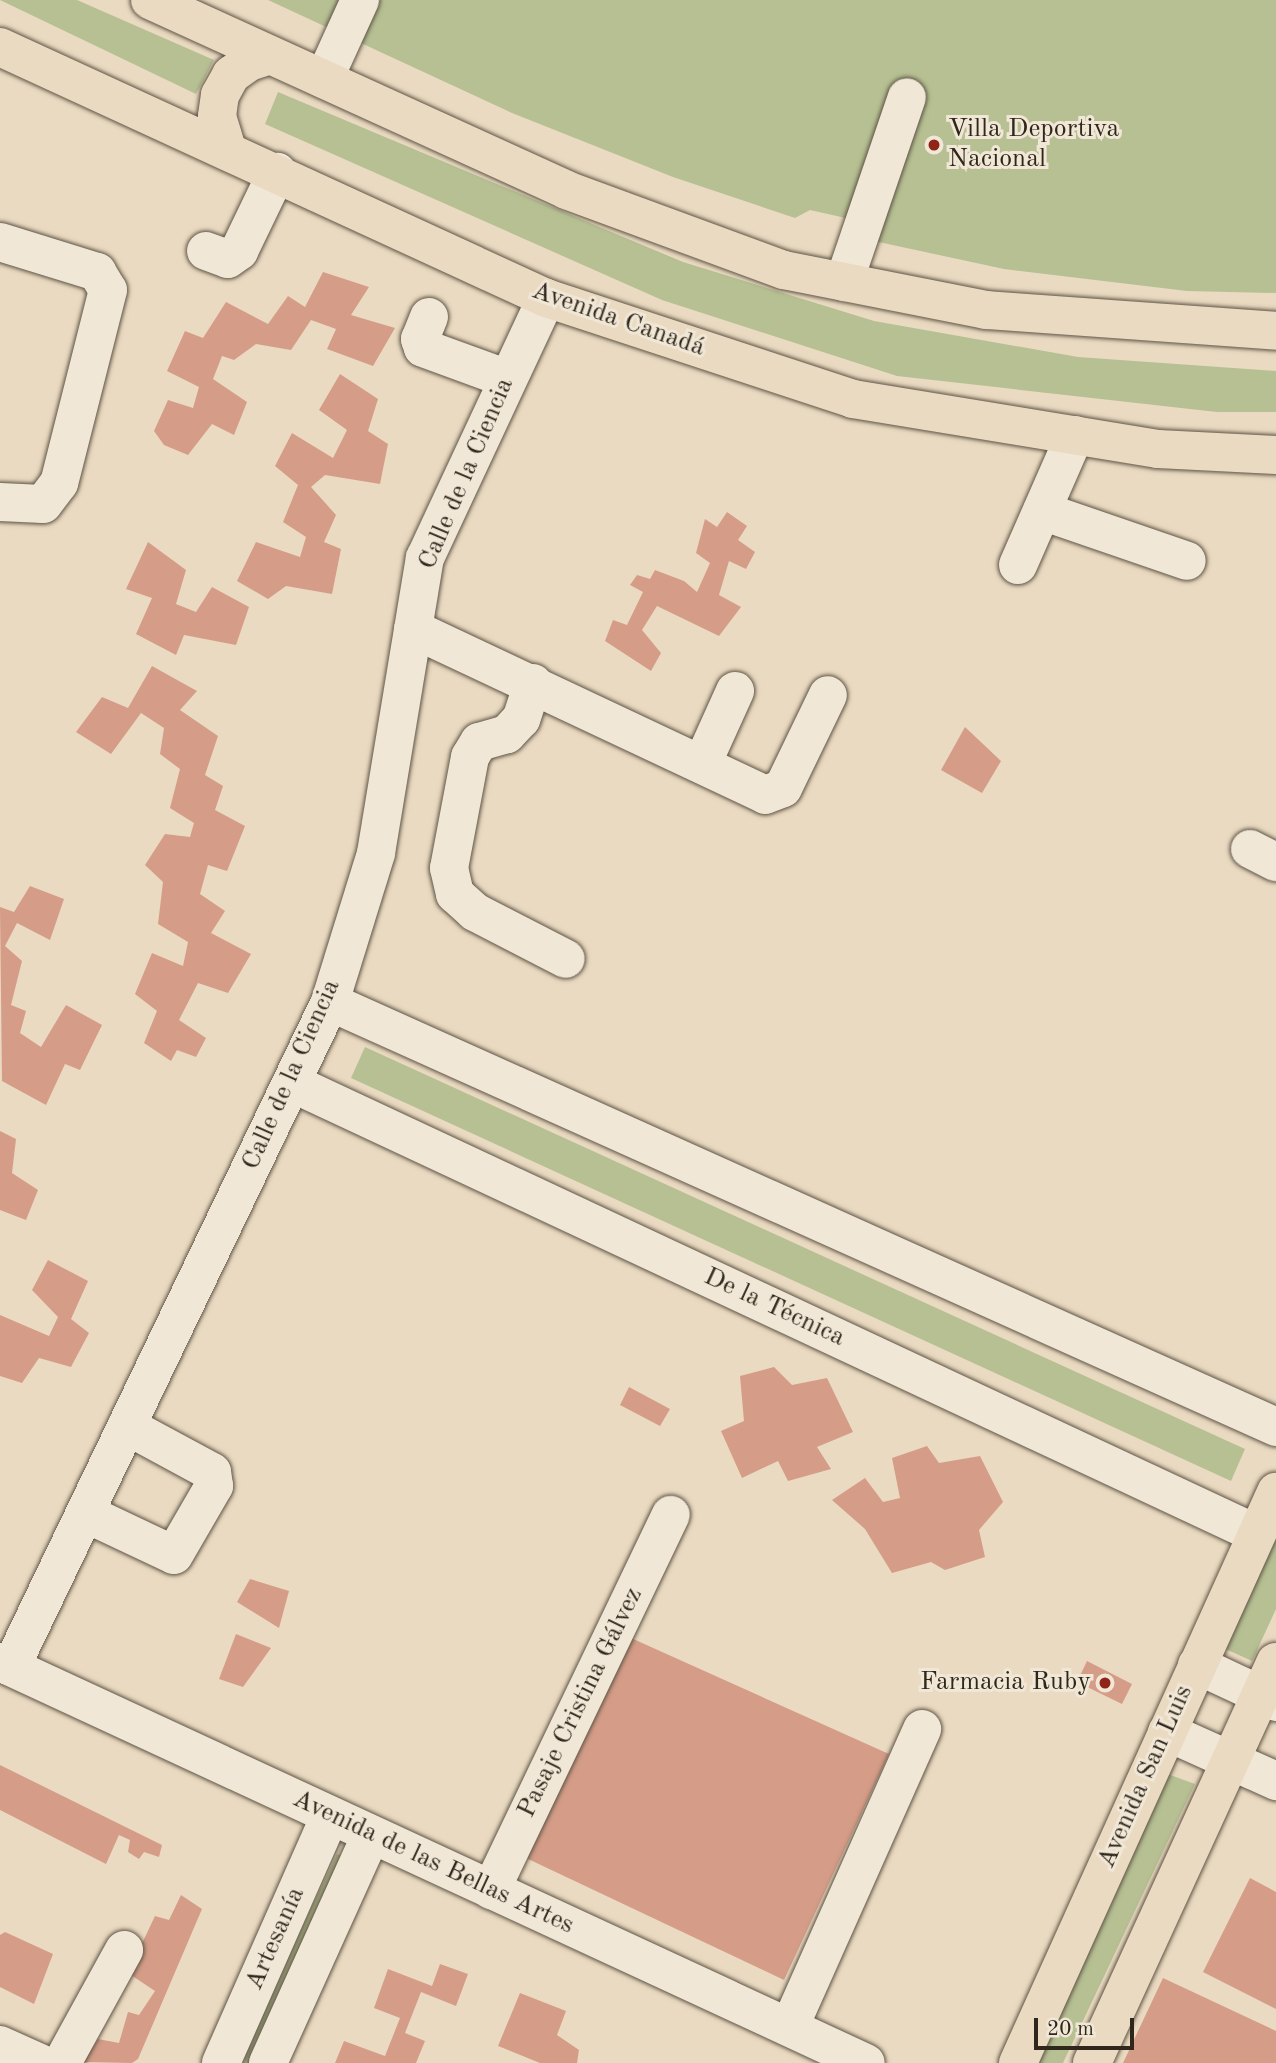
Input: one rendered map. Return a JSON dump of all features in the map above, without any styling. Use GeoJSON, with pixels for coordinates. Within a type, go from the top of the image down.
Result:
{"type":"FeatureCollection","features":[{"type":"Feature","properties":{"kind":"main road"},"geometry":{"type":"LineString","coordinates":[[149,0],[566,190],[784,270],[986,310],[1276,331]]}},
{"type":"Feature","properties":{"kind":"main road","name":"Avenida Canadá"},"geometry":{"type":"LineString","coordinates":[[0,47],[227,149],[546,298],[853,399],[1158,449],[1276,455]]}},
{"type":"Feature","properties":{"kind":"main road"},"geometry":{"type":"LineString","coordinates":[[227,149],[217,116],[220,95],[231,75],[249,62],[270,55]]}},
{"type":"Feature","properties":{"kind":"main road","name":"Avenida San Luis"},"geometry":{"type":"LineString","coordinates":[[1018,2063],[1276,1492]]}},
{"type":"Feature","properties":{"kind":"main road"},"geometry":{"type":"LineString","coordinates":[[1092,2063],[1231,1760],[1271,1686]]}},
{"type":"Feature","properties":{"kind":"street"},"geometry":{"type":"LineString","coordinates":[[324,79],[360,0]]}},
{"type":"Feature","properties":{"kind":"street"},"geometry":{"type":"LineString","coordinates":[[844,282],[907,97]]}},
{"type":"Feature","properties":{"kind":"street"},"geometry":{"type":"LineString","coordinates":[[206,251],[228,259],[240,251],[277,172]]}},
{"type":"Feature","properties":{"kind":"street"},"geometry":{"type":"LineString","coordinates":[[0,242],[97,272],[108,290],[59,484],[43,504],[0,502]]}},
{"type":"Feature","properties":{"kind":"street","name":"Calle de la Ciencia"},"geometry":{"type":"LineString","coordinates":[[5,1664],[85,1513],[330,1002],[376,853],[425,558],[546,298]]}},
{"type":"Feature","properties":{"kind":"street"},"geometry":{"type":"LineString","coordinates":[[429,317],[420,339],[422,348],[508,379]]}},
{"type":"Feature","properties":{"kind":"street"},"geometry":{"type":"LineString","coordinates":[[1018,565],[1075,435]]}},
{"type":"Feature","properties":{"kind":"street"},"geometry":{"type":"LineString","coordinates":[[1042,511],[1187,561]]}},
{"type":"Feature","properties":{"kind":"street"},"geometry":{"type":"LineString","coordinates":[[414,629],[703,762],[765,795],[783,788],[828,695]]}},
{"type":"Feature","properties":{"kind":"street"},"geometry":{"type":"LineString","coordinates":[[533,683],[521,719],[507,734],[479,742],[470,757],[449,868],[455,894],[475,912],[566,959]]}},
{"type":"Feature","properties":{"kind":"street"},"geometry":{"type":"LineString","coordinates":[[703,762],[735,691]]}},
{"type":"Feature","properties":{"kind":"street"},"geometry":{"type":"LineString","coordinates":[[330,1002],[1276,1427]]}},
{"type":"Feature","properties":{"kind":"street","name":"De la Técnica"},"geometry":{"type":"LineString","coordinates":[[292,1083],[1257,1534]]}},
{"type":"Feature","properties":{"kind":"street"},"geometry":{"type":"LineString","coordinates":[[85,1513],[174,1555],[214,1486],[212,1472],[127,1426]]}},
{"type":"Feature","properties":{"kind":"street","name":"Pasaje Cristina Gálvez"},"geometry":{"type":"LineString","coordinates":[[491,1890],[671,1515]]}},
{"type":"Feature","properties":{"kind":"street","name":"Avenida de las Bellas Artes"},"geometry":{"type":"LineString","coordinates":[[5,1664],[866,2063]]}},
{"type":"Feature","properties":{"kind":"street"},"geometry":{"type":"LineString","coordinates":[[1197,1665],[1271,1686]]}},
{"type":"Feature","properties":{"kind":"street"},"geometry":{"type":"LineString","coordinates":[[790,2026],[922,1729]]}},
{"type":"Feature","properties":{"kind":"street"},"geometry":{"type":"LineString","coordinates":[[1167,1732],[1276,1781]]}},
{"type":"Feature","properties":{"kind":"street","name":"Artesanía"},"geometry":{"type":"LineString","coordinates":[[221,2063],[330,1816]]}},
{"type":"Feature","properties":{"kind":"street","name":"Artesanía"},"geometry":{"type":"LineString","coordinates":[[268,2063],[371,1835]]}},
{"type":"Feature","properties":{"kind":"street"},"geometry":{"type":"LineString","coordinates":[[62,2063],[124,1950]]}},
{"type":"Feature","properties":{"kind":"street"},"geometry":{"type":"LineString","coordinates":[[0,2045],[40,2063]]}},
{"type":"Feature","properties":{"kind":"green space"},"geometry":{"type":"Polygon","coordinates":[[[0,0],[77,0],[214,60],[196,94],[0,0]]]}},
{"type":"Feature","properties":{"kind":"green space","name":"Villa Deportiva Nacional"},"geometry":{"type":"Polygon","coordinates":[[[268,0],[1276,0],[1276,293],[1187,291],[1004,269],[860,238],[850,219],[810,210],[795,218],[673,177],[512,113],[268,0]]]}},
{"type":"Feature","properties":{"kind":"green space"},"geometry":{"type":"Polygon","coordinates":[[[278,92],[683,262],[874,321],[1078,357],[1276,371],[1276,412],[1217,412],[897,376],[662,300],[265,124],[278,92]]]}},
{"type":"Feature","properties":{"kind":"green space"},"geometry":{"type":"Polygon","coordinates":[[[365,1047],[1245,1449],[1231,1481],[351,1078],[365,1047]]]}},
{"type":"Feature","properties":{"kind":"green space"},"geometry":{"type":"Polygon","coordinates":[[[1276,1528],[1276,1609],[1252,1661],[1221,1647],[1276,1528]]]}},
{"type":"Feature","properties":{"kind":"green space"},"geometry":{"type":"Polygon","coordinates":[[[1162,1772],[1195,1784],[1063,2063],[1030,2063],[1162,1772]]]}},
{"type":"Feature","properties":{"kind":"green space"},"geometry":{"type":"Polygon","coordinates":[[[337,1854],[348,1858],[253,2063],[237,2063],[337,1854]]]}},
{"type":"Feature","properties":{"kind":"building"},"geometry":{"type":"Polygon","coordinates":[[[323,272],[369,287],[351,315],[395,328],[373,366],[327,349],[336,329],[311,320],[291,350],[256,344],[234,360],[222,356],[213,379],[247,402],[234,435],[212,424],[188,455],[164,445],[154,431],[168,400],[193,408],[199,387],[167,371],[185,331],[203,338],[226,302],[268,324],[288,296],[305,307],[323,272]]]}},
{"type":"Feature","properties":{"kind":"building"},"geometry":{"type":"Polygon","coordinates":[[[340,374],[378,399],[368,431],[388,444],[380,484],[325,475],[311,487],[336,515],[324,542],[341,549],[332,594],[286,586],[268,599],[237,581],[256,542],[300,557],[306,537],[283,522],[298,485],[275,466],[292,433],[333,458],[347,430],[319,410],[340,374]]]}},
{"type":"Feature","properties":{"kind":"building"},"geometry":{"type":"Polygon","coordinates":[[[727,512],[747,526],[738,540],[755,552],[746,569],[729,561],[719,595],[741,607],[719,636],[657,606],[642,630],[661,653],[651,671],[605,641],[613,620],[627,625],[643,592],[630,585],[637,575],[650,579],[655,570],[684,581],[697,592],[710,563],[696,553],[705,519],[717,527],[727,512]]]}},
{"type":"Feature","properties":{"kind":"building"},"geometry":{"type":"Polygon","coordinates":[[[148,542],[186,570],[176,604],[196,612],[212,587],[249,607],[236,645],[184,635],[176,655],[136,634],[152,598],[126,589],[148,542]]]}},
{"type":"Feature","properties":{"kind":"building"},"geometry":{"type":"Polygon","coordinates":[[[152,666],[197,691],[180,710],[218,736],[205,775],[223,786],[215,810],[245,826],[227,871],[208,865],[200,894],[225,911],[211,933],[251,954],[228,993],[198,983],[179,1020],[206,1038],[196,1057],[177,1050],[171,1061],[144,1043],[157,1011],[135,994],[152,953],[183,966],[188,942],[158,924],[163,882],[145,865],[165,834],[190,837],[194,823],[170,808],[180,769],[160,754],[164,728],[141,713],[111,754],[76,732],[102,697],[128,708],[152,666]]]}},
{"type":"Feature","properties":{"kind":"building"},"geometry":{"type":"Polygon","coordinates":[[[965,727],[1001,761],[982,793],[941,770],[965,727]]]}},
{"type":"Feature","properties":{"kind":"building"},"geometry":{"type":"Polygon","coordinates":[[[30,886],[64,899],[50,940],[17,923],[5,946],[22,961],[11,1005],[26,1011],[20,1033],[41,1047],[66,1005],[102,1025],[80,1070],[65,1064],[46,1105],[2,1081],[0,907],[14,912],[30,886]]]}},
{"type":"Feature","properties":{"kind":"building"},"geometry":{"type":"Polygon","coordinates":[[[0,1131],[16,1139],[12,1173],[38,1190],[26,1220],[0,1210],[0,1131]]]}},
{"type":"Feature","properties":{"kind":"building"},"geometry":{"type":"Polygon","coordinates":[[[48,1260],[88,1281],[71,1319],[89,1333],[71,1367],[39,1358],[22,1383],[0,1376],[0,1315],[49,1336],[58,1317],[32,1290],[48,1260]]]}},
{"type":"Feature","properties":{"kind":"building"},"geometry":{"type":"Polygon","coordinates":[[[774,1367],[792,1385],[827,1378],[853,1432],[817,1447],[831,1469],[788,1481],[778,1461],[742,1478],[721,1431],[744,1421],[740,1376],[774,1367]]]}},
{"type":"Feature","properties":{"kind":"building"},"geometry":{"type":"Polygon","coordinates":[[[629,1387],[670,1409],[660,1426],[620,1405],[629,1387]]]}},
{"type":"Feature","properties":{"kind":"building"},"geometry":{"type":"Polygon","coordinates":[[[927,1446],[939,1463],[980,1456],[1003,1502],[979,1530],[985,1557],[945,1570],[931,1562],[892,1573],[865,1529],[832,1500],[865,1478],[883,1502],[900,1498],[892,1458],[927,1446]]]}},
{"type":"Feature","properties":{"kind":"building"},"geometry":{"type":"Polygon","coordinates":[[[250,1579],[289,1591],[279,1628],[237,1602],[250,1579]]]}},
{"type":"Feature","properties":{"kind":"building"},"geometry":{"type":"Polygon","coordinates":[[[236,1634],[271,1648],[243,1687],[219,1679],[236,1634]]]}},
{"type":"Feature","properties":{"kind":"building"},"geometry":{"type":"Polygon","coordinates":[[[631,1638],[889,1754],[784,1980],[526,1858],[631,1638]]]}},
{"type":"Feature","properties":{"kind":"building","name":"Farmacia Ruby"},"geometry":{"type":"Polygon","coordinates":[[[1087,1661],[1132,1684],[1122,1704],[1077,1682],[1087,1661]]]}},
{"type":"Feature","properties":{"kind":"building"},"geometry":{"type":"Polygon","coordinates":[[[0,1765],[162,1845],[159,1857],[144,1852],[139,1859],[128,1852],[130,1840],[119,1835],[106,1864],[0,1810],[0,1765]]]}},
{"type":"Feature","properties":{"kind":"building"},"geometry":{"type":"Polygon","coordinates":[[[1250,1878],[1276,1892],[1276,2009],[1203,1972],[1250,1878]]]}},
{"type":"Feature","properties":{"kind":"building"},"geometry":{"type":"Polygon","coordinates":[[[181,1895],[202,1909],[138,2059],[132,2063],[83,2062],[98,2039],[119,2043],[128,2012],[139,2015],[155,1991],[128,1973],[155,1916],[169,1920],[181,1895]]]}},
{"type":"Feature","properties":{"kind":"building"},"geometry":{"type":"Polygon","coordinates":[[[5,1932],[53,1954],[34,2004],[0,1987],[0,1935],[5,1932]]]}},
{"type":"Feature","properties":{"kind":"building"},"geometry":{"type":"Polygon","coordinates":[[[440,1964],[468,1974],[456,2006],[421,1992],[405,2033],[425,2041],[416,2063],[335,2063],[344,2041],[385,2056],[400,2018],[374,2008],[388,1969],[432,1986],[440,1964]]]}},
{"type":"Feature","properties":{"kind":"building"},"geometry":{"type":"Polygon","coordinates":[[[1163,1978],[1276,2031],[1276,2063],[1123,2063],[1163,1978]]]}},
{"type":"Feature","properties":{"kind":"building"},"geometry":{"type":"Polygon","coordinates":[[[520,1993],[566,2011],[557,2035],[579,2050],[577,2063],[540,2063],[498,2046],[520,1993]]]}},
{"type":"Feature","properties":{"kind":"place","name":"Villa Deportiva Nacional"},"geometry":{"type":"Point","coordinates":[934,145]}},
{"type":"Feature","properties":{"kind":"place","name":"Farmacia Ruby"},"geometry":{"type":"Point","coordinates":[1105,1683]}}]}
